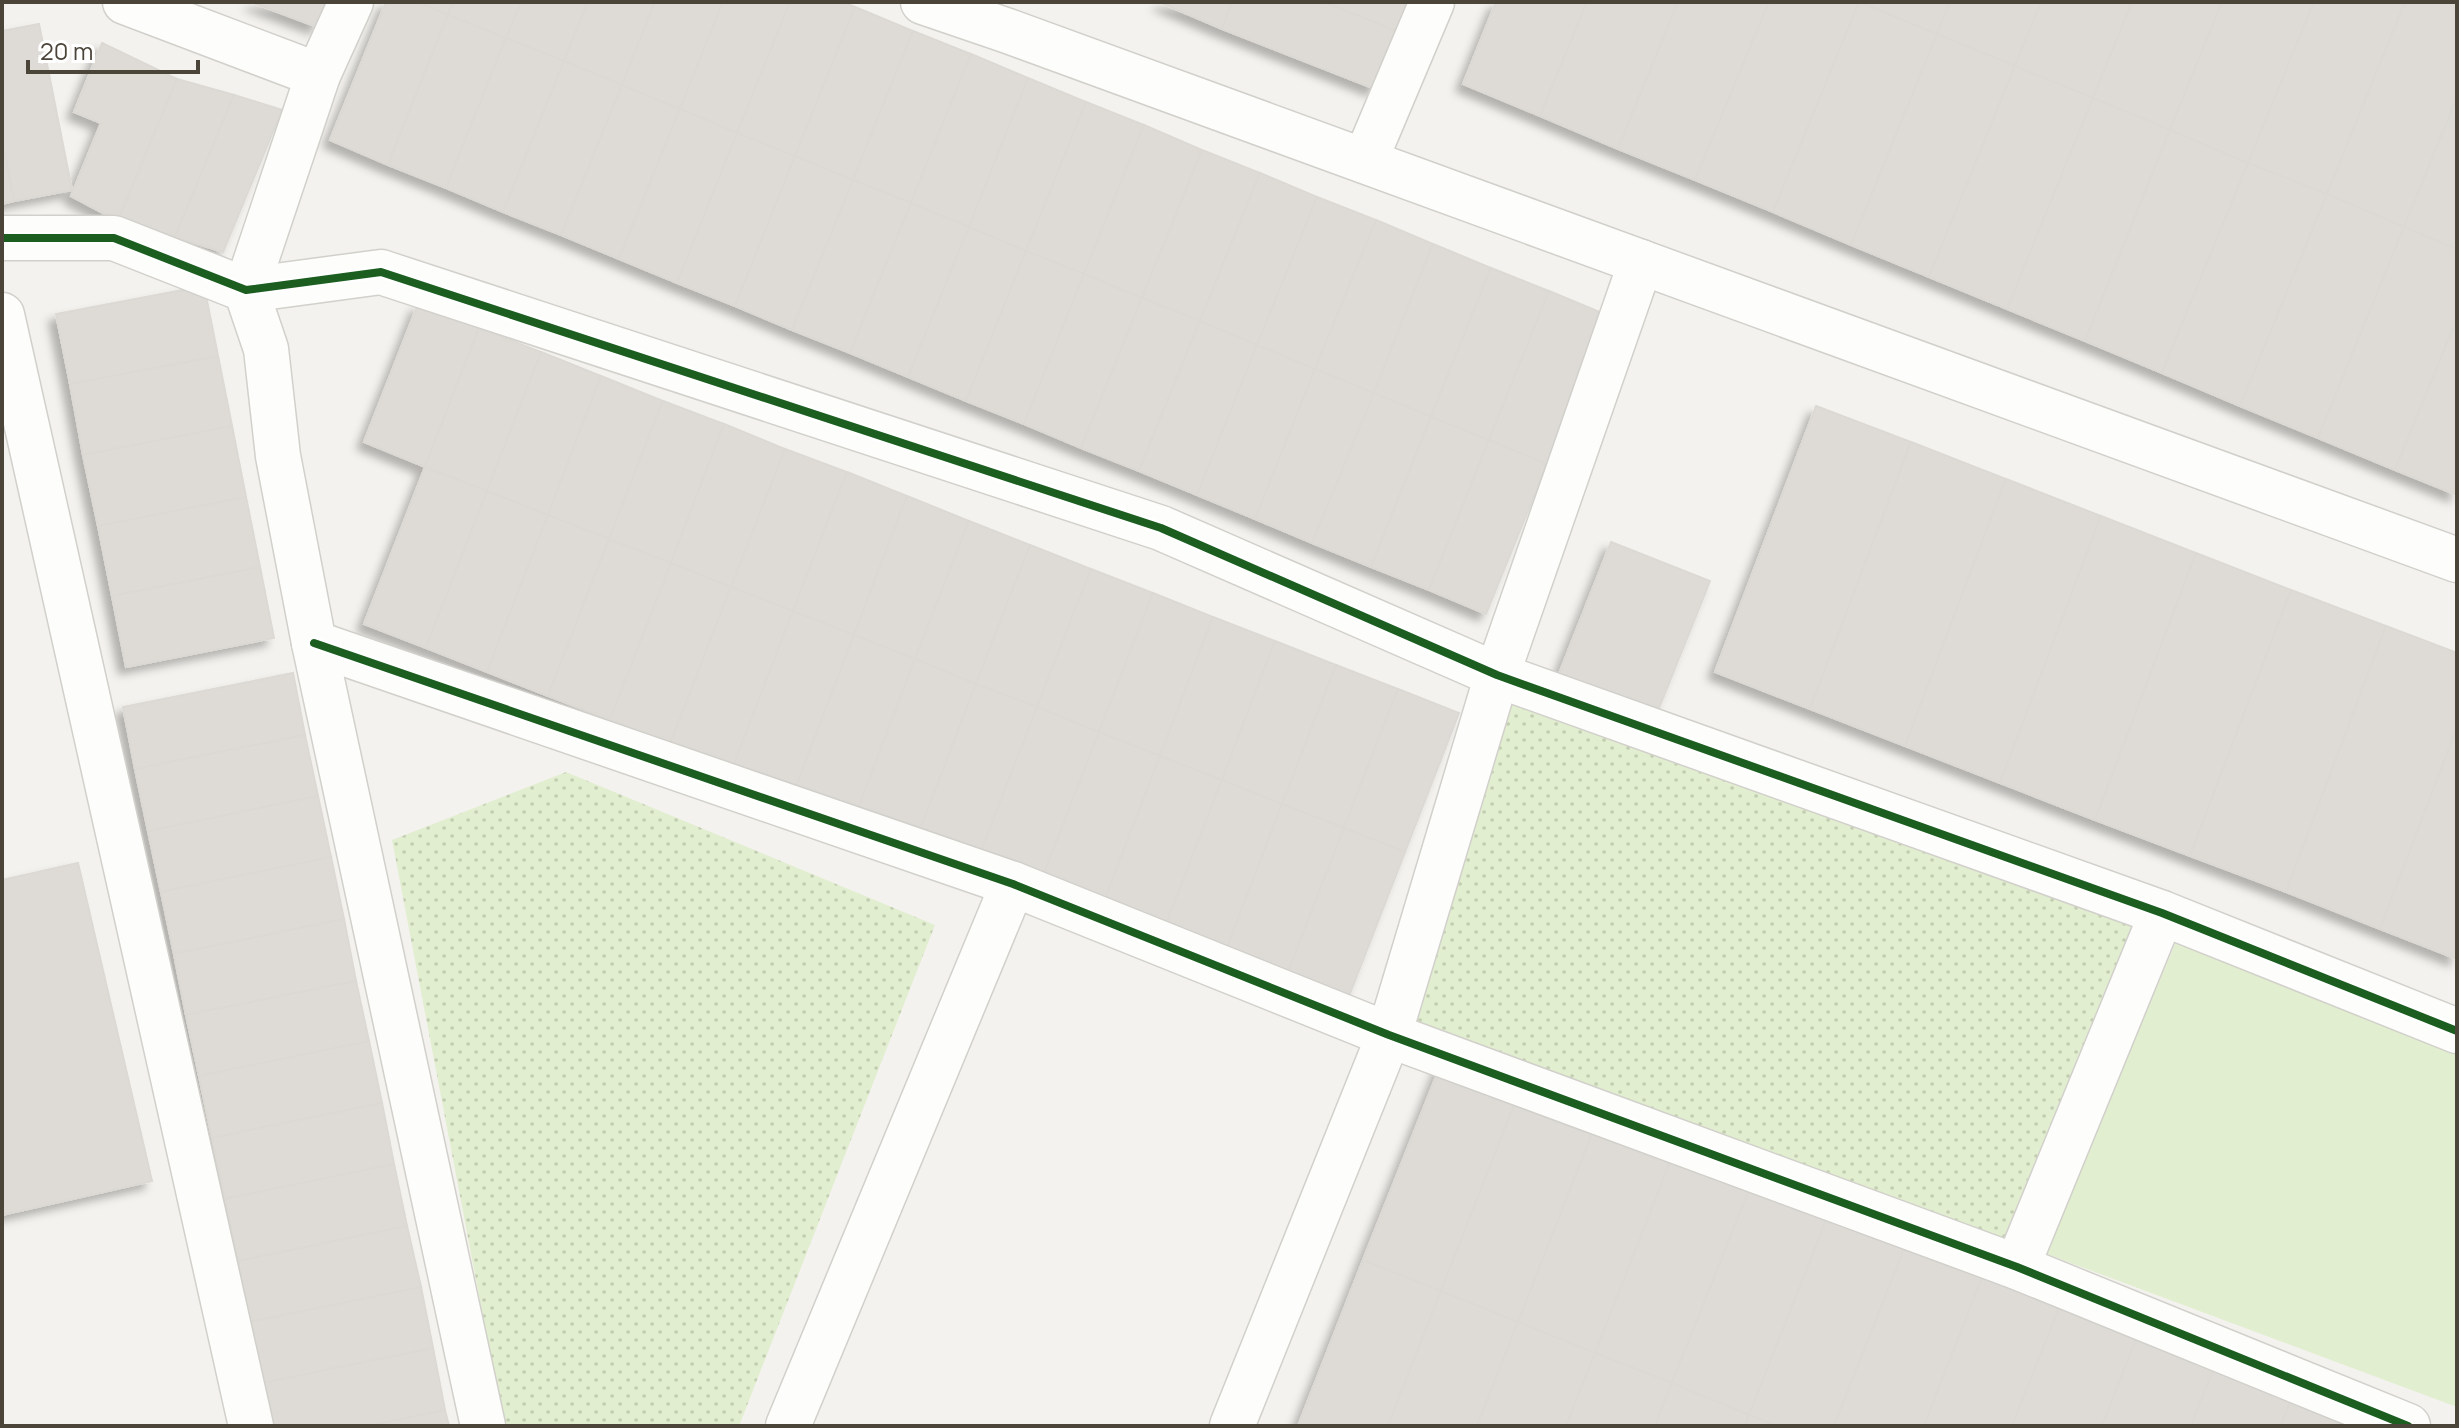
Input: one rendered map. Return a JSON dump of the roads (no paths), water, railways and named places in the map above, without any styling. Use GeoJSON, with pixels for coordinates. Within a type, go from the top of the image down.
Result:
{"type":"FeatureCollection","features":[{"type":"Feature","properties":{"kind":"street"},"geometry":{"type":"LineString","coordinates":[[125,2],[318,75]]}},
{"type":"Feature","properties":{"kind":"street"},"geometry":{"type":"LineString","coordinates":[[351,2],[318,75],[246,290],[266,349],[278,456],[314,643],[483,1426]]}},
{"type":"Feature","properties":{"kind":"street"},"geometry":{"type":"LineString","coordinates":[[923,2],[1014,16],[1365,161],[2457,560]]}},
{"type":"Feature","properties":{"kind":"street"},"geometry":{"type":"LineString","coordinates":[[1365,161],[1432,2]]}},
{"type":"Feature","properties":{"kind":"street"},"geometry":{"type":"LineString","coordinates":[[2,238],[114,238],[246,290],[381,272],[1161,528],[1497,675],[2162,913],[2457,1031]]}},
{"type":"Feature","properties":{"kind":"street"},"geometry":{"type":"LineString","coordinates":[[1232,1426],[1389,1035],[1497,675],[1641,262]]}},
{"type":"Feature","properties":{"kind":"street"},"geometry":{"type":"LineString","coordinates":[[2,315],[251,1426]]}},
{"type":"Feature","properties":{"kind":"street"},"geometry":{"type":"LineString","coordinates":[[314,643],[1013,884],[1389,1035],[2017,1267],[2408,1426]]}},
{"type":"Feature","properties":{"kind":"street"},"geometry":{"type":"LineString","coordinates":[[788,1426],[1013,884]]}},
{"type":"Feature","properties":{"kind":"street"},"geometry":{"type":"LineString","coordinates":[[2017,1267],[2162,913]]}}]}
